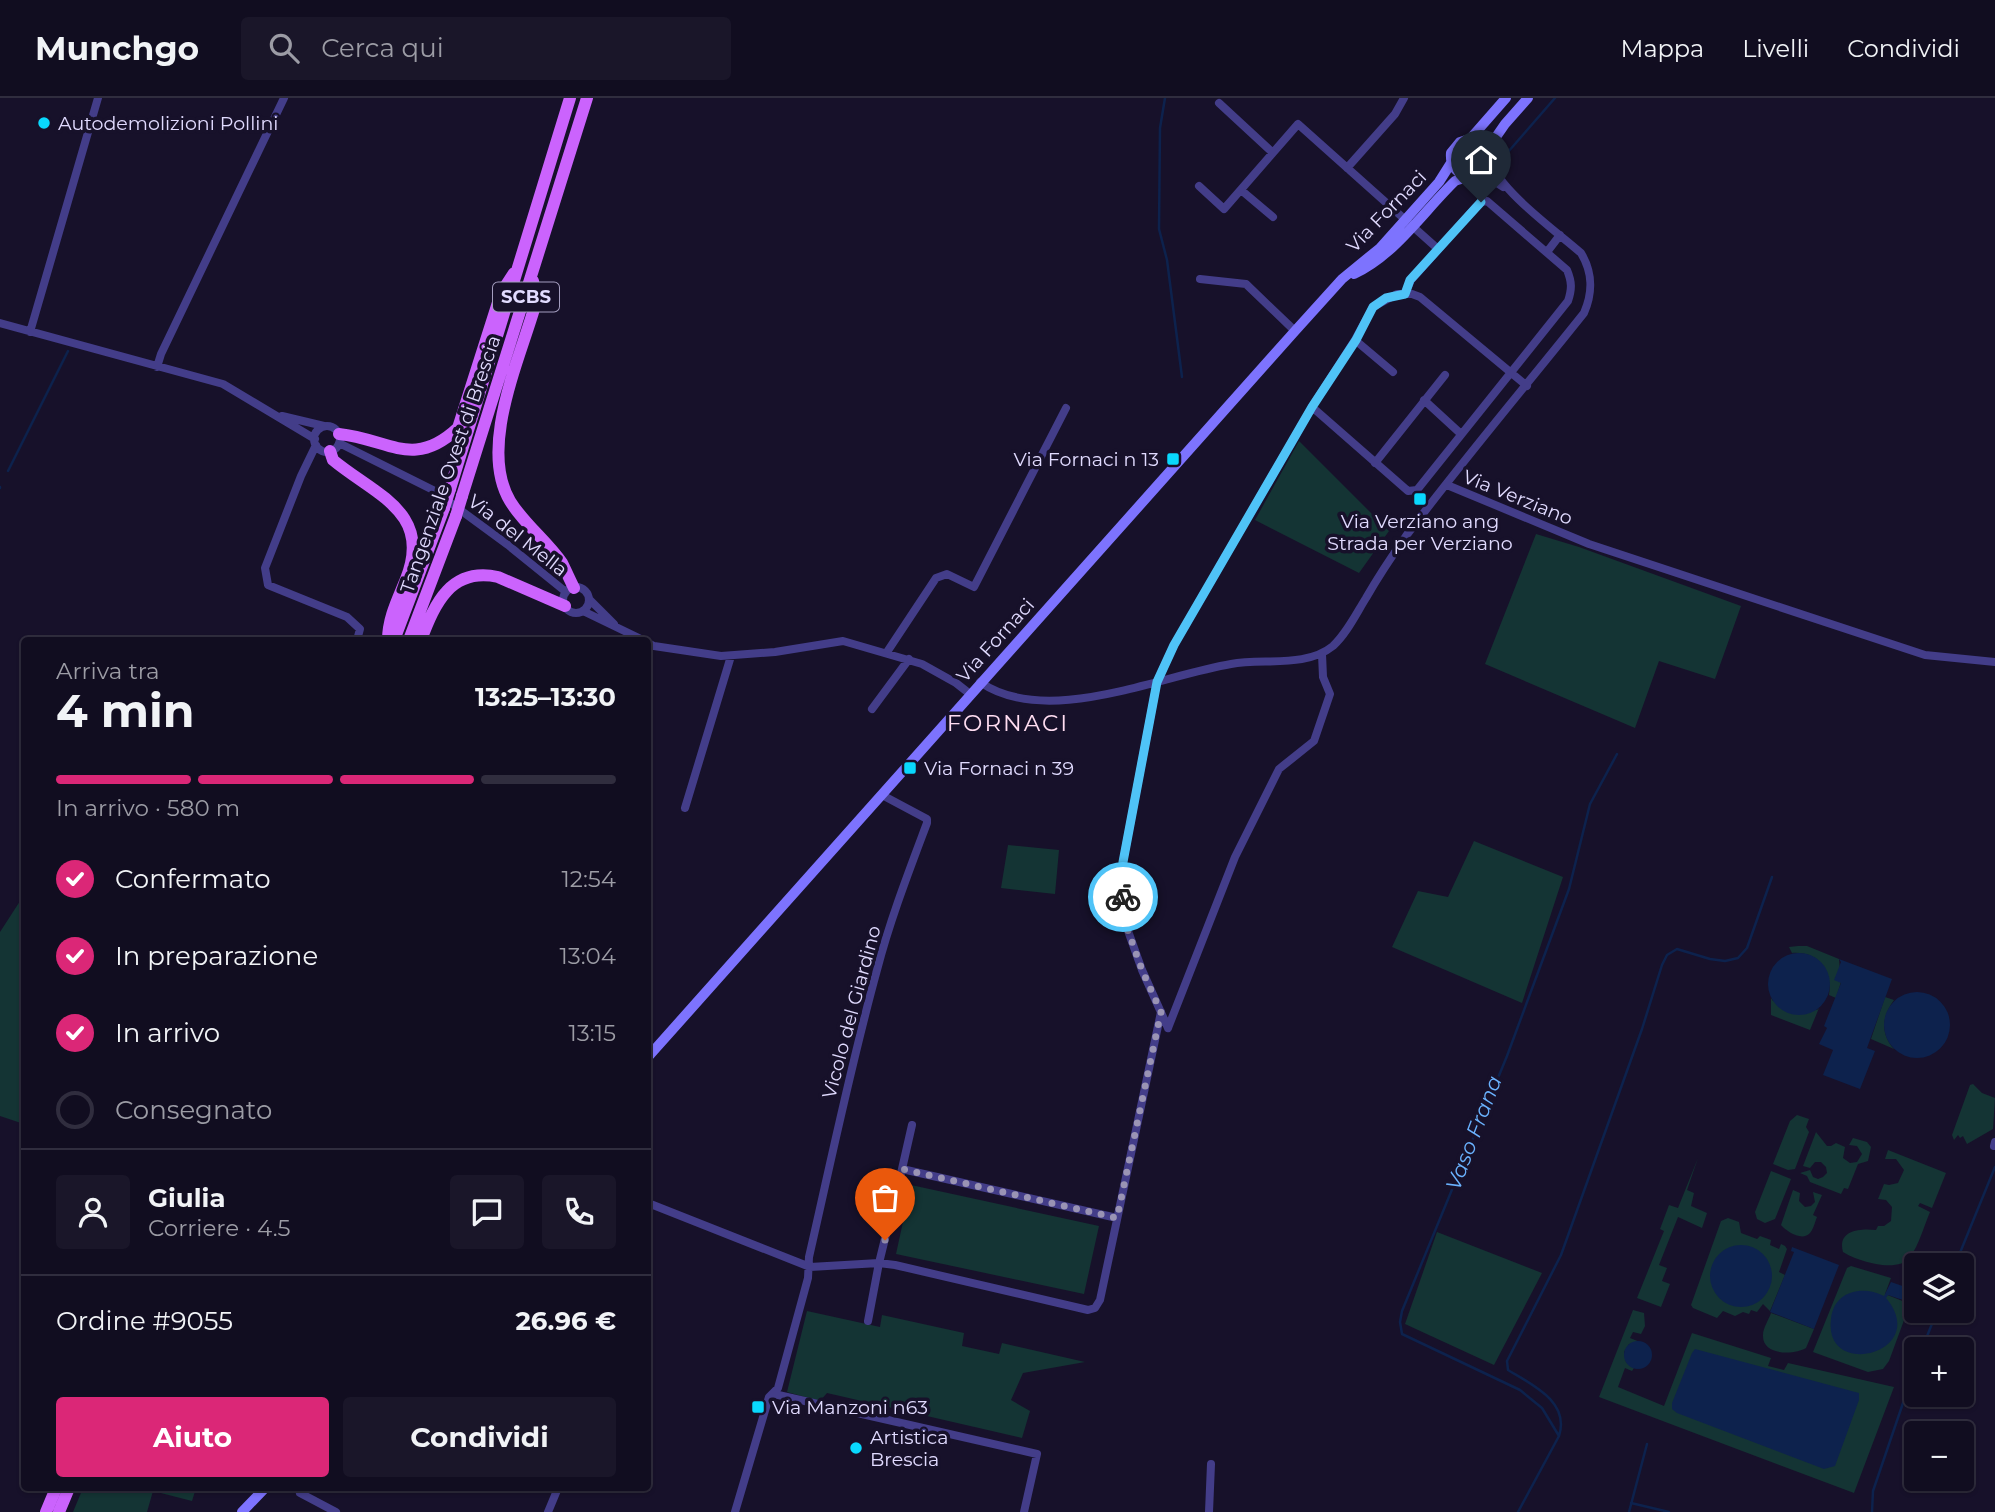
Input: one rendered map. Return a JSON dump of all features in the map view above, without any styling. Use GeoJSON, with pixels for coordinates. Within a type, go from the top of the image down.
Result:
{"type":"FeatureCollection","features":[{"type":"Feature","properties":{"kind":"main road","name":"Tangenziale Ovest di Brescia"},"geometry":{"type":"LineString","coordinates":[[395,637],[444,508],[521,265],[570,98]]}},
{"type":"Feature","properties":{"kind":"main road","name":"Tangenziale Ovest di Brescia"},"geometry":{"type":"LineString","coordinates":[[409,637],[456,516],[587,98]]}},
{"type":"Feature","properties":{"kind":"main road"},"geometry":{"type":"LineString","coordinates":[[388,637],[390,618],[412,564],[414,545],[410,526],[397,508],[333,460],[327,444],[359,436],[399,449],[411,450],[435,445],[453,433],[458,428],[469,398],[501,293],[521,265]]}},
{"type":"Feature","properties":{"kind":"main road"},"geometry":{"type":"LineString","coordinates":[[422,637],[442,596],[468,576],[498,578],[568,595],[561,562],[510,501],[502,482],[498,460],[501,419],[534,310],[536,295],[532,278]]}},
{"type":"Feature","properties":{"kind":"main road"},"geometry":{"type":"LineString","coordinates":[[46,1512],[54,1491]]}},
{"type":"Feature","properties":{"kind":"main road"},"geometry":{"type":"LineString","coordinates":[[60,1512],[68,1491]]}},
{"type":"Feature","properties":{"kind":"street"},"geometry":{"type":"LineString","coordinates":[[30,331],[99,98]]}},
{"type":"Feature","properties":{"kind":"street"},"geometry":{"type":"LineString","coordinates":[[157,367],[284,98]]}},
{"type":"Feature","properties":{"kind":"street"},"geometry":{"type":"LineString","coordinates":[[1347,168],[1395,114],[1404,98]]}},
{"type":"Feature","properties":{"kind":"street","name":"Via Fornaci"},"geometry":{"type":"LineString","coordinates":[[1409,223],[1451,163],[1455,146],[1470,139],[1506,98]]}},
{"type":"Feature","properties":{"kind":"street"},"geometry":{"type":"LineString","coordinates":[[1514,194],[1481,173],[1505,124],[1528,98]]}},
{"type":"Feature","properties":{"kind":"street"},"geometry":{"type":"LineString","coordinates":[[1219,103],[1272,152]]}},
{"type":"Feature","properties":{"kind":"street"},"geometry":{"type":"LineString","coordinates":[[1199,186],[1224,209],[1298,124],[1438,249]]}},
{"type":"Feature","properties":{"kind":"street"},"geometry":{"type":"LineString","coordinates":[[1447,485],[1584,313],[1591,281],[1589,266],[1581,253],[1514,194],[1499,178],[1478,140],[1470,139]]}},
{"type":"Feature","properties":{"kind":"street","name":"Via Fornaci"},"geometry":{"type":"LineString","coordinates":[[1451,163],[1457,172],[1465,176]]}},
{"type":"Feature","properties":{"kind":"street","name":"Via Fornaci"},"geometry":{"type":"LineString","coordinates":[[651,1050],[1342,279],[1455,181],[1481,173]]}},
{"type":"Feature","properties":{"kind":"street"},"geometry":{"type":"LineString","coordinates":[[1241,190],[1273,217]]}},
{"type":"Feature","properties":{"kind":"street"},"geometry":{"type":"LineString","coordinates":[[1312,407],[1408,491],[1417,490],[1568,301],[1571,280],[1567,270],[1487,201],[1476,206],[1410,280],[1405,294]]}},
{"type":"Feature","properties":{"kind":"street"},"geometry":{"type":"LineString","coordinates":[[1547,252],[1560,234]]}},
{"type":"Feature","properties":{"kind":"street"},"geometry":{"type":"LineString","coordinates":[[1200,279],[1246,284],[1295,331]]}},
{"type":"Feature","properties":{"kind":"street"},"geometry":{"type":"LineString","coordinates":[[980,682],[1008,697],[1040,700],[1086,698],[1157,682],[1228,664],[1256,660],[1303,659],[1322,654],[1323,677],[1331,694],[1314,741],[1279,769],[1235,858],[1168,1028],[1127,928],[1123,897],[1123,862],[1157,682],[1174,645],[1373,307],[1386,298],[1405,294],[1420,298],[1527,386]]}},
{"type":"Feature","properties":{"kind":"street","name":"Via del Mella"},"geometry":{"type":"LineString","coordinates":[[0,323],[223,384],[327,444],[433,490],[508,545],[568,595],[571,611],[583,611],[635,637]]}},
{"type":"Feature","properties":{"kind":"street"},"geometry":{"type":"LineString","coordinates":[[1356,340],[1393,372]]}},
{"type":"Feature","properties":{"kind":"street"},"geometry":{"type":"LineString","coordinates":[[1375,463],[1445,375]]}},
{"type":"Feature","properties":{"kind":"street"},"geometry":{"type":"LineString","coordinates":[[1424,400],[1461,434]]}},
{"type":"Feature","properties":{"kind":"street"},"geometry":{"type":"LineString","coordinates":[[887,653],[936,578],[947,573],[974,587],[1066,408]]}},
{"type":"Feature","properties":{"kind":"street","name":"Via del Mella"},"geometry":{"type":"LineString","coordinates":[[272,413],[333,428],[327,444]]}},
{"type":"Feature","properties":{"kind":"street"},"geometry":{"type":"LineString","coordinates":[[324,426],[317,431],[327,444],[301,476],[265,568],[268,585],[347,617],[360,629],[358,637]]}},
{"type":"Feature","properties":{"kind":"street","name":"Via Verziano"},"geometry":{"type":"LineString","coordinates":[[1322,654],[1335,644],[1348,628],[1405,538],[1447,485],[1601,548],[1925,655],[1995,662]]}},
{"type":"Feature","properties":{"kind":"street","name":"Via del Mella"},"geometry":{"type":"LineString","coordinates":[[568,595],[582,589],[619,629]]}},
{"type":"Feature","properties":{"kind":"street"},"geometry":{"type":"LineString","coordinates":[[583,611],[589,599]]}},
{"type":"Feature","properties":{"kind":"street","name":"Via del Mella"},"geometry":{"type":"LineString","coordinates":[[651,645],[731,656],[843,641],[932,668],[970,694]]}},
{"type":"Feature","properties":{"kind":"street"},"geometry":{"type":"LineString","coordinates":[[685,808],[731,656]]}},
{"type":"Feature","properties":{"kind":"street"},"geometry":{"type":"LineString","coordinates":[[872,709],[909,659]]}},
{"type":"Feature","properties":{"kind":"street","name":"Vicolo del Giardino"},"geometry":{"type":"LineString","coordinates":[[810,1267],[809,1257],[877,969],[927,822],[927,819],[882,795]]}},
{"type":"Feature","properties":{"kind":"street"},"geometry":{"type":"LineString","coordinates":[[651,1204],[810,1267],[895,1265],[1088,1310],[1095,1308],[1100,1300],[1161,1012]]}},
{"type":"Feature","properties":{"kind":"street"},"geometry":{"type":"LineString","coordinates":[[868,1321],[912,1125]]}},
{"type":"Feature","properties":{"kind":"street"},"geometry":{"type":"LineString","coordinates":[[902,1169],[1117,1218]]}},
{"type":"Feature","properties":{"kind":"street"},"geometry":{"type":"LineString","coordinates":[[734,1512],[769,1397],[778,1388],[810,1267]]}},
{"type":"Feature","properties":{"kind":"street"},"geometry":{"type":"LineString","coordinates":[[774,1394],[1037,1454],[1024,1512]]}},
{"type":"Feature","properties":{"kind":"street"},"geometry":{"type":"LineString","coordinates":[[1209,1512],[1212,1464]]}},
{"type":"Feature","properties":{"kind":"street"},"geometry":{"type":"LineString","coordinates":[[242,1512],[262,1491]]}},
{"type":"Feature","properties":{"kind":"street"},"geometry":{"type":"LineString","coordinates":[[548,1512],[557,1491]]}},
{"type":"Feature","properties":{"kind":"street"},"geometry":{"type":"LineString","coordinates":[[300,1493],[336,1512]]}},
{"type":"Feature","properties":{"kind":"green space"},"geometry":{"type":"Polygon","coordinates":[[[1299,441],[1389,531],[1359,573],[1255,520],[1299,441]]]}},
{"type":"Feature","properties":{"kind":"green space"},"geometry":{"type":"Polygon","coordinates":[[[1536,534],[1741,606],[1715,679],[1659,661],[1635,728],[1485,664],[1536,534]]]}},
{"type":"Feature","properties":{"kind":"green space"},"geometry":{"type":"Polygon","coordinates":[[[1474,841],[1563,877],[1522,1003],[1392,947],[1418,891],[1448,897],[1474,841]]]}},
{"type":"Feature","properties":{"kind":"green space"},"geometry":{"type":"Polygon","coordinates":[[[1008,845],[1059,850],[1055,894],[1001,888],[1008,845]]]}},
{"type":"Feature","properties":{"kind":"green space"},"geometry":{"type":"Polygon","coordinates":[[[21,900],[21,1123],[0,1116],[0,932],[21,900]]]}},
{"type":"Feature","properties":{"kind":"green space"},"geometry":{"type":"Polygon","coordinates":[[[1807,946],[1839,959],[1841,982],[1836,998],[1829,995],[1829,978],[1822,964],[1809,955],[1792,953],[1789,947],[1807,946]]]}},
{"type":"Feature","properties":{"kind":"green space"},"geometry":{"type":"Polygon","coordinates":[[[1885,997],[1894,1000],[1884,1024],[1886,1037],[1894,1049],[1871,1039],[1885,997]]]}},
{"type":"Feature","properties":{"kind":"green space"},"geometry":{"type":"Polygon","coordinates":[[[1771,998],[1773,1001],[1817,1010],[1819,1008],[1810,1030],[1771,1015],[1771,998]]]}},
{"type":"Feature","properties":{"kind":"green space"},"geometry":{"type":"Polygon","coordinates":[[[1973,1084],[1982,1093],[1995,1098],[1993,1129],[1967,1144],[1963,1136],[1960,1138],[1958,1135],[1954,1140],[1952,1135],[1970,1085],[1973,1084]]]}},
{"type":"Feature","properties":{"kind":"green space"},"geometry":{"type":"Polygon","coordinates":[[[1797,1115],[1809,1119],[1806,1127],[1809,1132],[1795,1169],[1788,1170],[1773,1164],[1790,1121],[1797,1115]]]}},
{"type":"Feature","properties":{"kind":"green space"},"geometry":{"type":"Polygon","coordinates":[[[1816,1132],[1827,1146],[1836,1143],[1845,1147],[1843,1158],[1850,1163],[1857,1162],[1862,1154],[1857,1146],[1849,1145],[1853,1138],[1867,1142],[1871,1147],[1868,1161],[1858,1164],[1848,1189],[1844,1188],[1841,1194],[1810,1182],[1807,1176],[1800,1173],[1810,1170],[1813,1177],[1818,1179],[1827,1173],[1821,1162],[1815,1162],[1810,1168],[1803,1166],[1816,1132]]]}},
{"type":"Feature","properties":{"kind":"green space"},"geometry":{"type":"Polygon","coordinates":[[[1888,1150],[1946,1173],[1932,1208],[1920,1203],[1918,1206],[1930,1212],[1912,1253],[1904,1253],[1904,1262],[1896,1265],[1867,1262],[1843,1252],[1842,1245],[1843,1239],[1851,1232],[1876,1230],[1878,1226],[1884,1226],[1891,1221],[1892,1207],[1886,1200],[1878,1199],[1884,1184],[1898,1183],[1904,1170],[1896,1159],[1885,1159],[1888,1150]]]}},
{"type":"Feature","properties":{"kind":"green space"},"geometry":{"type":"Polygon","coordinates":[[[1698,1158],[1687,1190],[1694,1193],[1691,1206],[1707,1213],[1702,1228],[1678,1217],[1659,1265],[1667,1268],[1662,1281],[1670,1284],[1661,1307],[1637,1298],[1664,1231],[1660,1229],[1669,1205],[1678,1208],[1698,1158]]]}},
{"type":"Feature","properties":{"kind":"green space"},"geometry":{"type":"Polygon","coordinates":[[[1771,1171],[1791,1179],[1775,1219],[1765,1223],[1757,1219],[1755,1212],[1771,1171]]]}},
{"type":"Feature","properties":{"kind":"green space"},"geometry":{"type":"Polygon","coordinates":[[[911,1185],[1099,1226],[1084,1294],[896,1254],[911,1185]]]}},
{"type":"Feature","properties":{"kind":"green space"},"geometry":{"type":"Polygon","coordinates":[[[1793,1190],[1800,1193],[1799,1201],[1805,1207],[1815,1202],[1813,1192],[1822,1195],[1813,1215],[1817,1217],[1814,1226],[1806,1236],[1794,1234],[1781,1225],[1793,1190]]]}},
{"type":"Feature","properties":{"kind":"green space"},"geometry":{"type":"Polygon","coordinates":[[[1728,1218],[1739,1222],[1741,1233],[1757,1239],[1760,1236],[1771,1240],[1770,1245],[1779,1249],[1781,1244],[1787,1249],[1779,1272],[1785,1275],[1770,1311],[1763,1304],[1757,1312],[1751,1310],[1749,1314],[1743,1312],[1735,1316],[1723,1311],[1717,1318],[1691,1305],[1721,1221],[1728,1218]]]}},
{"type":"Feature","properties":{"kind":"green space"},"geometry":{"type":"Polygon","coordinates":[[[1437,1232],[1542,1273],[1494,1365],[1405,1324],[1437,1232]]]}},
{"type":"Feature","properties":{"kind":"green space"},"geometry":{"type":"Polygon","coordinates":[[[1851,1266],[1891,1278],[1885,1294],[1904,1302],[1904,1320],[1889,1361],[1883,1369],[1868,1372],[1813,1352],[1847,1268],[1851,1266]]]}},
{"type":"Feature","properties":{"kind":"green space"},"geometry":{"type":"Polygon","coordinates":[[[1633,1310],[1644,1313],[1645,1326],[1641,1334],[1633,1332],[1630,1338],[1640,1342],[1629,1344],[1624,1352],[1626,1362],[1634,1368],[1632,1371],[1625,1368],[1618,1387],[1664,1406],[1692,1333],[1771,1358],[1768,1366],[1784,1370],[1788,1363],[1894,1387],[1854,1493],[1599,1397],[1633,1310]]]}},
{"type":"Feature","properties":{"kind":"green space"},"geometry":{"type":"Polygon","coordinates":[[[807,1311],[880,1327],[882,1315],[964,1333],[962,1346],[999,1354],[1002,1343],[1085,1362],[1023,1373],[1011,1400],[1030,1411],[1022,1438],[827,1393],[820,1401],[787,1392],[807,1311]]]}},
{"type":"Feature","properties":{"kind":"green space"},"geometry":{"type":"Polygon","coordinates":[[[1771,1313],[1814,1329],[1806,1348],[1794,1352],[1780,1352],[1768,1347],[1763,1335],[1771,1313]]]}},
{"type":"Feature","properties":{"kind":"green space"},"geometry":{"type":"Polygon","coordinates":[[[82,1491],[153,1491],[147,1512],[73,1512],[82,1491]]]}},
{"type":"Feature","properties":{"kind":"green space"},"geometry":{"type":"Polygon","coordinates":[[[153,1491],[195,1491],[192,1501],[153,1491]]]}},
{"type":"Feature","properties":{"kind":"water"},"geometry":{"type":"Polygon","coordinates":[[[1793,953],[1805,953],[1821,962],[1828,972],[1828,996],[1821,1006],[1805,1015],[1793,1015],[1782,1010],[1773,1001],[1768,990],[1768,978],[1773,967],[1782,958],[1793,953]]]}},
{"type":"Feature","properties":{"kind":"water"},"geometry":{"type":"Polygon","coordinates":[[[1839,959],[1892,979],[1867,1048],[1875,1051],[1860,1089],[1823,1075],[1833,1050],[1819,1044],[1841,983],[1834,980],[1841,962],[1839,959]]]}},
{"type":"Feature","properties":{"kind":"water"},"geometry":{"type":"Polygon","coordinates":[[[1910,992],[1924,992],[1936,997],[1945,1006],[1950,1025],[1948,1038],[1941,1049],[1924,1058],[1910,1058],[1898,1053],[1889,1044],[1884,1032],[1884,1018],[1889,1006],[1898,997],[1910,992]]]}},
{"type":"Feature","properties":{"kind":"water"},"geometry":{"type":"Polygon","coordinates":[[[1735,1245],[1747,1245],[1763,1254],[1770,1264],[1770,1288],[1763,1298],[1747,1307],[1735,1307],[1724,1302],[1715,1293],[1710,1282],[1710,1270],[1715,1259],[1724,1250],[1735,1245]]]}},
{"type":"Feature","properties":{"kind":"water"},"geometry":{"type":"Polygon","coordinates":[[[1792,1247],[1839,1265],[1814,1329],[1770,1312],[1794,1252],[1791,1251],[1792,1247]]]}},
{"type":"Feature","properties":{"kind":"water"},"geometry":{"type":"Polygon","coordinates":[[[1891,1282],[1904,1287],[1904,1300],[1888,1295],[1886,1298],[1897,1317],[1896,1333],[1887,1345],[1873,1352],[1857,1354],[1843,1350],[1833,1338],[1831,1319],[1837,1302],[1858,1291],[1884,1296],[1891,1282]]]}},
{"type":"Feature","properties":{"kind":"water"},"geometry":{"type":"Polygon","coordinates":[[[1638,1341],[1648,1345],[1652,1355],[1648,1365],[1638,1369],[1628,1365],[1624,1355],[1628,1345],[1638,1341]]]}},
{"type":"Feature","properties":{"kind":"water"},"geometry":{"type":"Polygon","coordinates":[[[1695,1349],[1859,1393],[1859,1400],[1835,1466],[1824,1469],[1672,1409],[1672,1403],[1695,1349]]]}},
{"type":"Feature","properties":{"kind":"waterway"},"geometry":{"type":"LineString","coordinates":[[1165,98],[1160,128],[1159,229],[1167,260],[1182,377]]}},
{"type":"Feature","properties":{"kind":"waterway"},"geometry":{"type":"LineString","coordinates":[[1508,152],[1555,98]]}},
{"type":"Feature","properties":{"kind":"waterway"},"geometry":{"type":"LineString","coordinates":[[8,471],[68,351]]}},
{"type":"Feature","properties":{"kind":"waterway","name":"Vaso Frana"},"geometry":{"type":"LineString","coordinates":[[1559,1436],[1542,1408],[1520,1390],[1402,1334],[1400,1322],[1402,1311],[1507,1056],[1569,889],[1590,804],[1617,754]]}},
{"type":"Feature","properties":{"kind":"waterway","name":"Vaso Frana"},"geometry":{"type":"LineString","coordinates":[[1518,1512],[1559,1436],[1561,1424],[1554,1404],[1538,1389],[1508,1370],[1507,1361],[1561,1255],[1642,1029],[1662,965],[1667,955],[1677,949],[1710,959],[1725,961],[1738,958],[1747,948],[1772,877]]}},
{"type":"Feature","properties":{"kind":"waterway"},"geometry":{"type":"LineString","coordinates":[[1960,1253],[1995,1167]]}},
{"type":"Feature","properties":{"kind":"waterway"},"geometry":{"type":"LineString","coordinates":[[1927,1337],[1932,1323]]}},
{"type":"Feature","properties":{"kind":"waterway"},"geometry":{"type":"LineString","coordinates":[[1872,1512],[1873,1491],[1904,1400]]}},
{"type":"Feature","properties":{"kind":"waterway","name":"Vaso Frana"},"geometry":{"type":"LineString","coordinates":[[1629,1512],[1647,1444]]}},
{"type":"Feature","properties":{"kind":"waterway"},"geometry":{"type":"LineString","coordinates":[[1631,1503],[1669,1512]]}},
{"type":"Feature","properties":{"kind":"way so far"},"geometry":{"type":"LineString","coordinates":[[885,1240],[902,1169],[1117,1218],[1161,1012],[1127,928],[1123,897]]}},
{"type":"Feature","properties":{"kind":"place","name":"Autodemolizioni Pollini"},"geometry":{"type":"Point","coordinates":[44,123]}},
{"type":"Feature","properties":{"kind":"place","name":"Via Fornaci n 13"},"geometry":{"type":"Point","coordinates":[1173,459]}},
{"type":"Feature","properties":{"kind":"place","name":"Via Verziano ang Strada per Verziano"},"geometry":{"type":"Point","coordinates":[1420,499]}},
{"type":"Feature","properties":{"kind":"place","name":"Via Fornaci n 39"},"geometry":{"type":"Point","coordinates":[910,768]}},
{"type":"Feature","properties":{"kind":"place","name":"Via Manzoni n63"},"geometry":{"type":"Point","coordinates":[758,1407]}},
{"type":"Feature","properties":{"kind":"place","name":"Artistica Brescia"},"geometry":{"type":"Point","coordinates":[856,1448]}},
{"type":"Feature","properties":{"kind":"district","name":"FORNACI"},"geometry":{"type":"Point","coordinates":[1008,723]}},
{"type":"Feature","properties":{"kind":"route"},"geometry":{"type":"LineString","coordinates":[[1123,897],[1123,862],[1157,682],[1174,645],[1373,307],[1386,298],[1405,294],[1410,280],[1481,202]]}}]}
